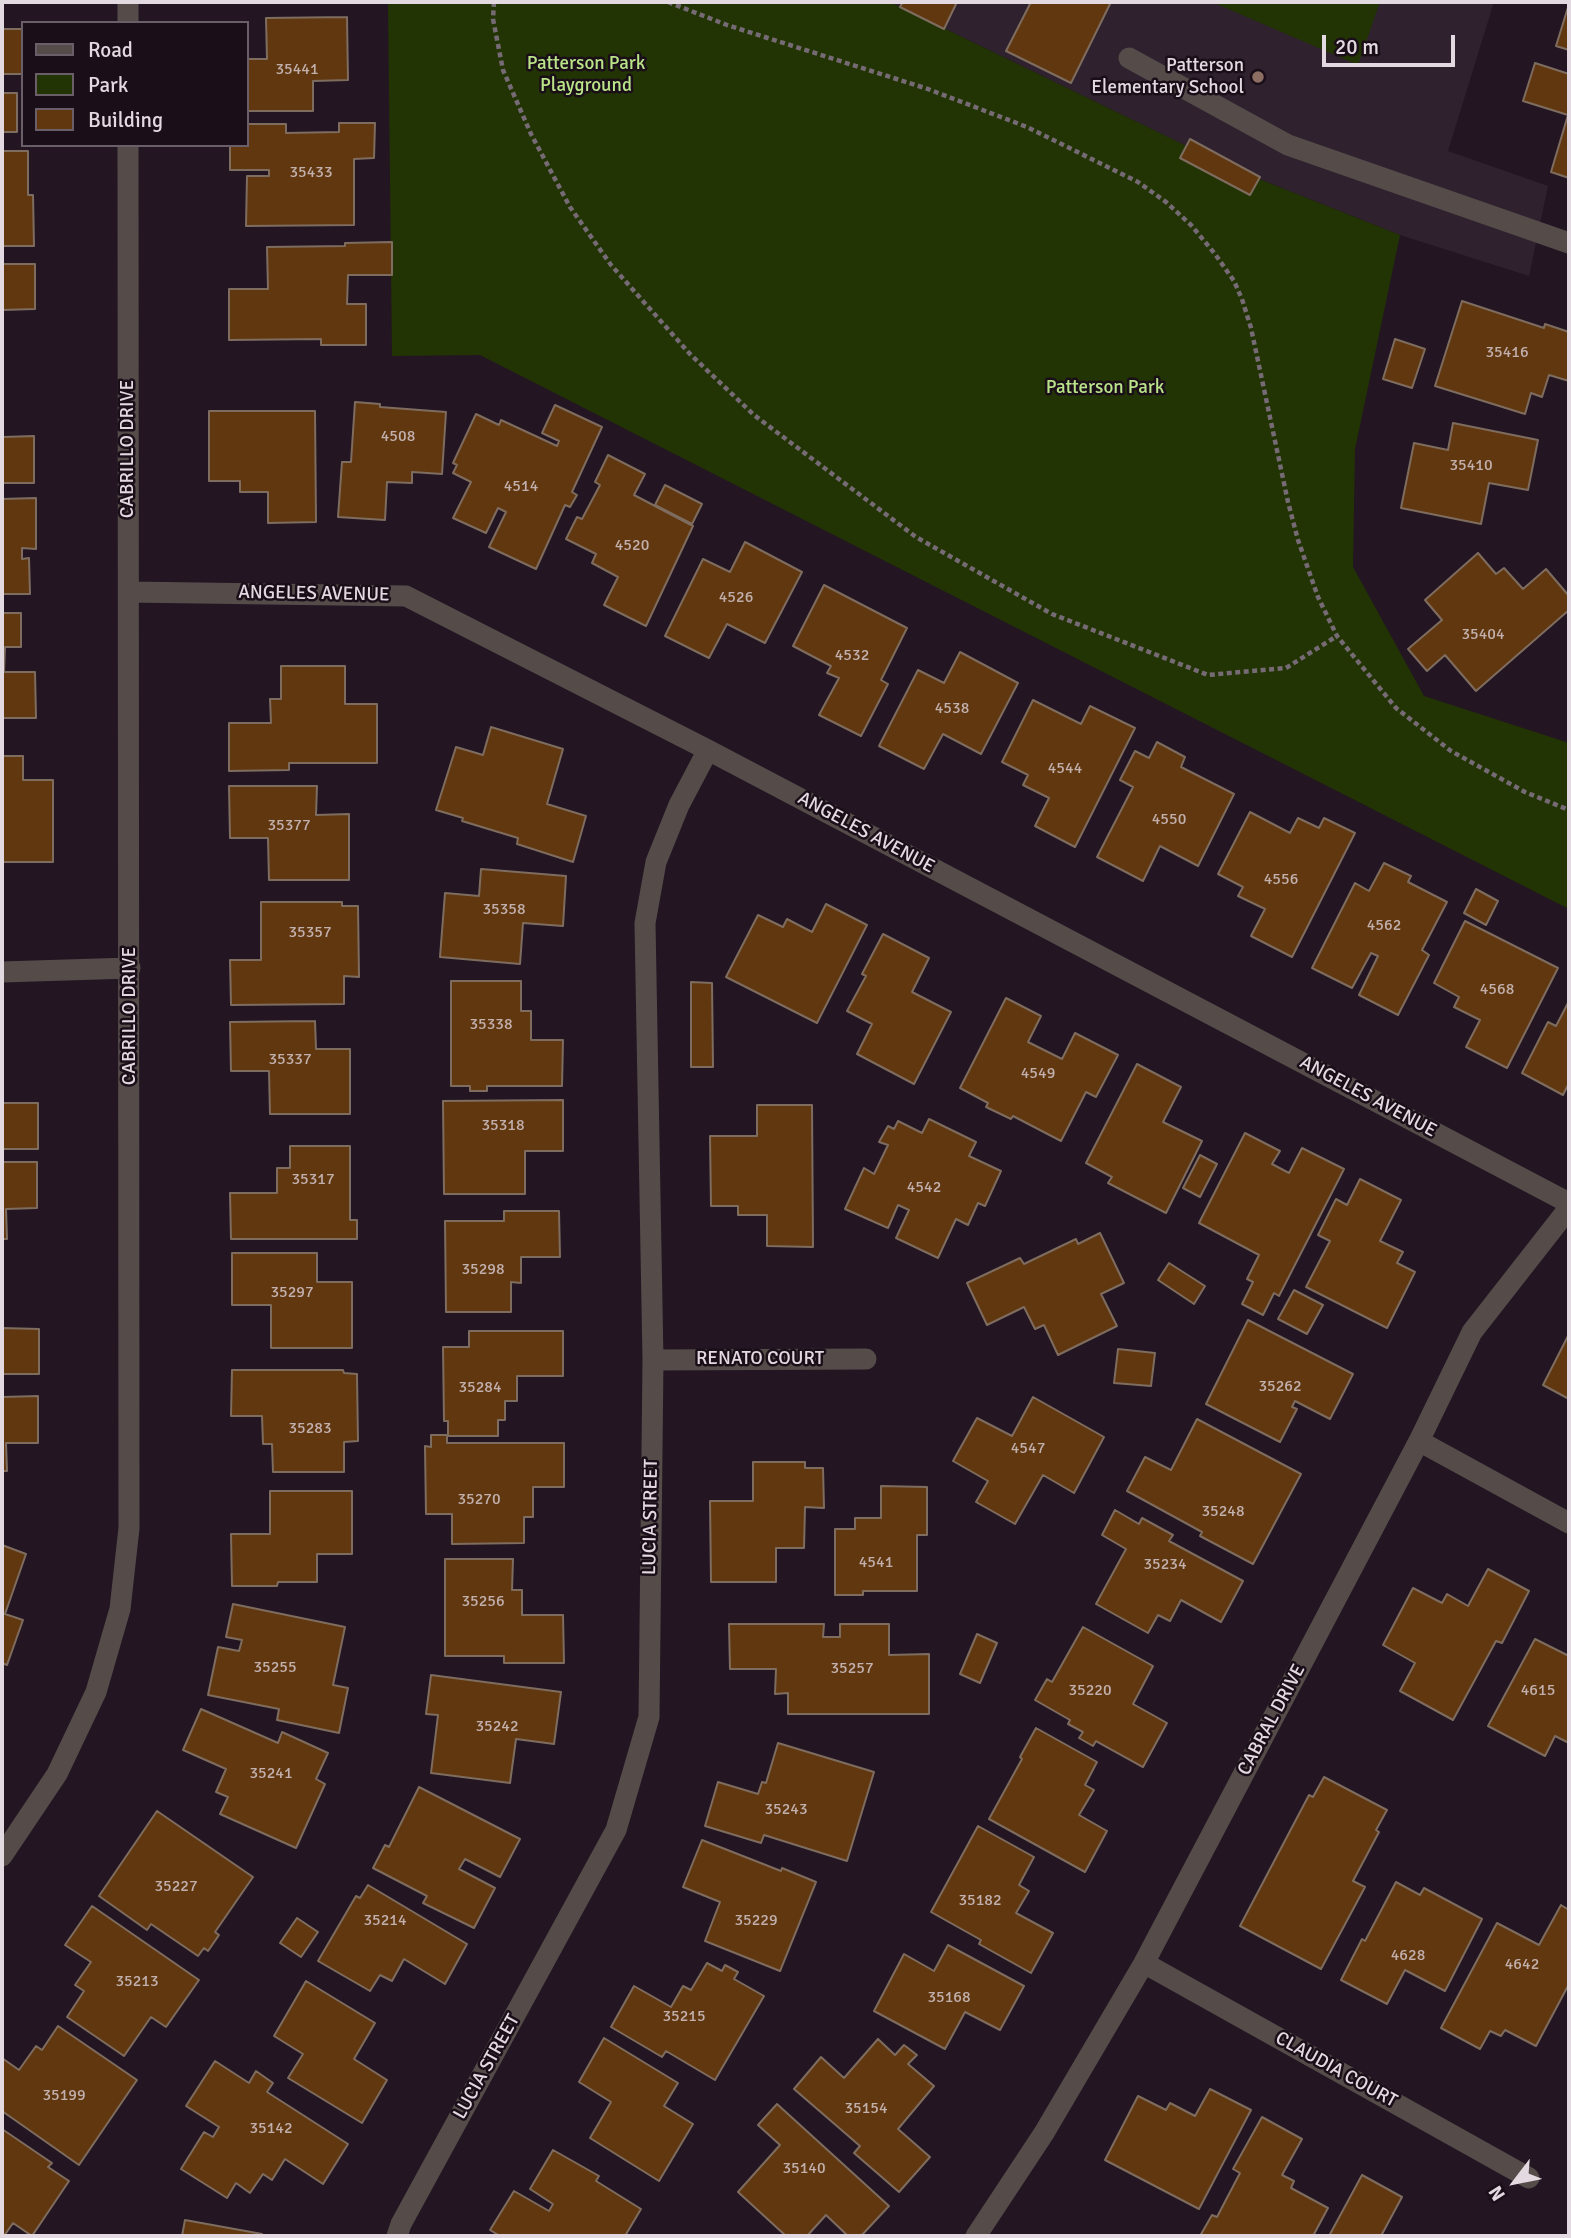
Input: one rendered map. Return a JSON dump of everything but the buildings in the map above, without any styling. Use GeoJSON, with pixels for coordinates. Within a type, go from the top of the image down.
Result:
{"type":"FeatureCollection","features":[{"type":"Feature","properties":{"kind":"street"},"geometry":{"type":"LineString","coordinates":[[128,2],[128,21]]}},
{"type":"Feature","properties":{"kind":"street"},"geometry":{"type":"LineString","coordinates":[[1129,58],[1288,145],[1569,243]]}},
{"type":"Feature","properties":{"kind":"street","name":"CABRILLO DRIVE"},"geometry":{"type":"LineString","coordinates":[[2,1856],[57,1774],[96,1692],[120,1609],[129,1528],[128,147]]}},
{"type":"Feature","properties":{"kind":"street","name":"ANGELES AVENUE"},"geometry":{"type":"LineString","coordinates":[[129,592],[406,596],[708,750],[1569,1205]]}},
{"type":"Feature","properties":{"kind":"street","name":"LUCIA STREET"},"geometry":{"type":"LineString","coordinates":[[397,2236],[401,2224],[617,1830],[649,1717],[653,1360],[645,923],[656,862],[679,806],[708,750]]}},
{"type":"Feature","properties":{"kind":"street"},"geometry":{"type":"LineString","coordinates":[[2,972],[130,968]]}},
{"type":"Feature","properties":{"kind":"street","name":"CABRAL DRIVE"},"geometry":{"type":"LineString","coordinates":[[976,2236],[1044,2133],[1144,1963],[1419,1441],[1472,1332],[1569,1205]]}},
{"type":"Feature","properties":{"kind":"street","name":"RENATO COURT"},"geometry":{"type":"LineString","coordinates":[[653,1360],[866,1359]]}},
{"type":"Feature","properties":{"kind":"street"},"geometry":{"type":"LineString","coordinates":[[1419,1441],[1569,1523]]}},
{"type":"Feature","properties":{"kind":"street","name":"CLAUDIA COURT"},"geometry":{"type":"LineString","coordinates":[[1144,1963],[1529,2178]]}},
{"type":"Feature","properties":{"kind":"path"},"geometry":{"type":"LineString","coordinates":[[495,2],[493,19],[503,70],[531,134],[570,207],[611,265],[690,354],[754,415],[916,537],[1052,614],[1209,675],[1286,668],[1337,636]]}},
{"type":"Feature","properties":{"kind":"path"},"geometry":{"type":"LineString","coordinates":[[668,2],[727,25],[928,89],[1027,127],[1138,182],[1166,202],[1191,225],[1228,272],[1242,299],[1251,328],[1298,540],[1318,597],[1337,636],[1396,708],[1451,751],[1525,792],[1569,810]]}},
{"type":"Feature","properties":{"kind":"shaded area","name":"Patterson Elementary School"},"geometry":{"type":"Polygon","coordinates":[[[890,2],[1494,2],[1448,151],[1548,186],[1529,276],[1400,235],[1234,169],[890,2]]]}},
{"type":"Feature","properties":{"kind":"green space","name":"Patterson Park"},"geometry":{"type":"Polygon","coordinates":[[[388,2],[890,2],[1234,169],[1400,235],[1355,449],[1353,567],[1424,696],[1569,743],[1569,909],[480,355],[392,356],[388,2]]]}},
{"type":"Feature","properties":{"kind":"green space"},"geometry":{"type":"Polygon","coordinates":[[[1212,2],[1380,2],[1358,65],[1212,2]]]}},
{"type":"Feature","properties":{"kind":"place","name":"Patterson Elementary School"},"geometry":{"type":"Point","coordinates":[1258,77]}},
{"type":"Feature","properties":{"kind":"park label","name":"Patterson Park Playground"},"geometry":{"type":"Point","coordinates":[586,75]}}]}
